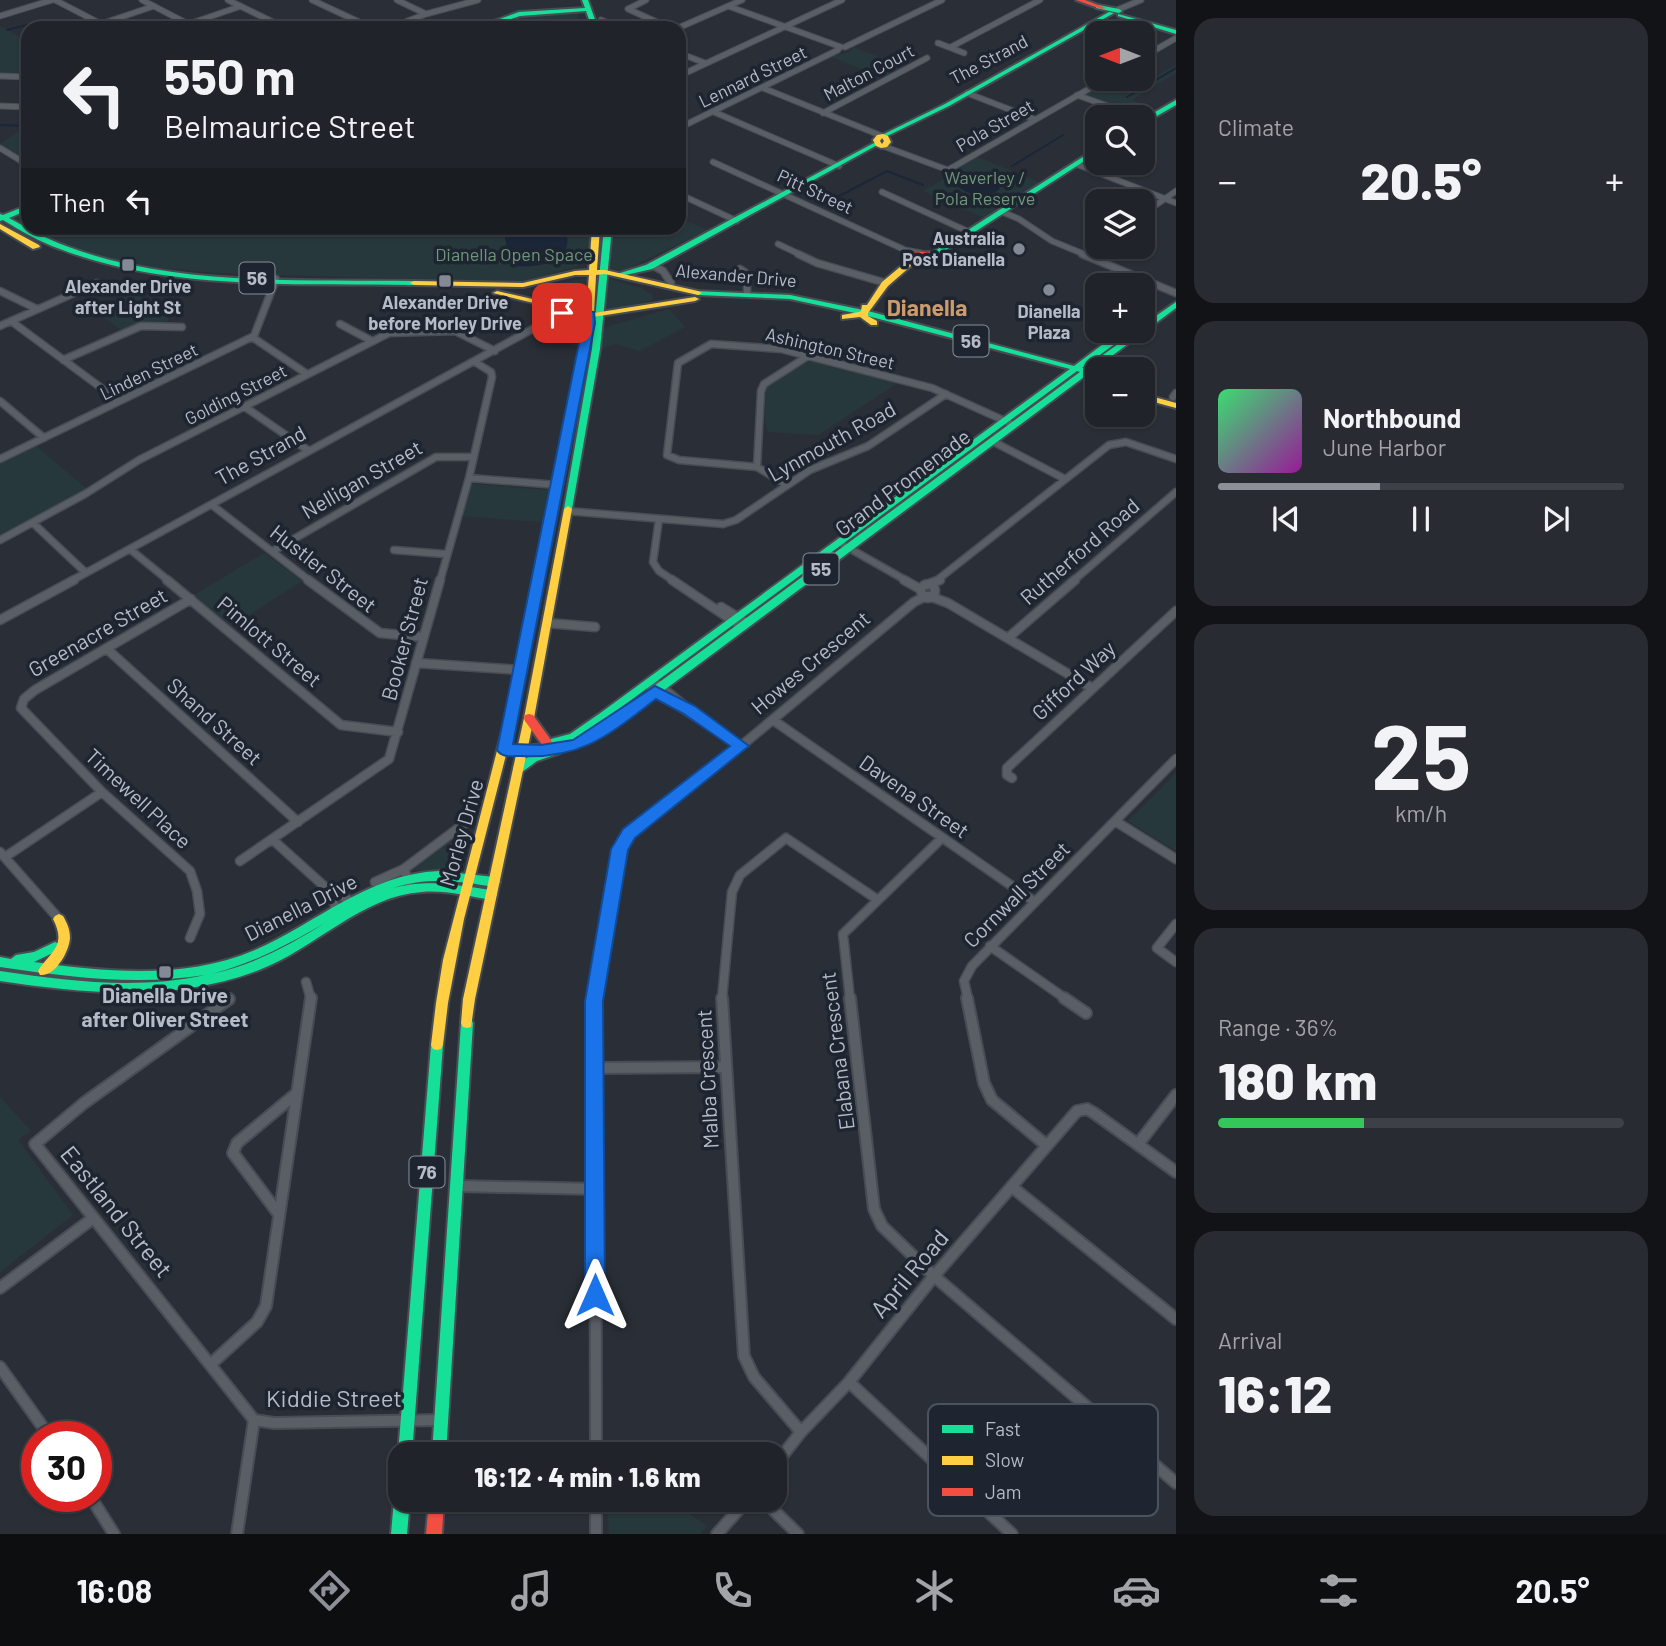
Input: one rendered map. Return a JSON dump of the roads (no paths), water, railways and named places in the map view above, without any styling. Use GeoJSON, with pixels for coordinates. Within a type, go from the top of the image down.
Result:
{"type":"FeatureCollection","features":[{"type":"Feature","properties":{"kind":"main road"},"geometry":{"type":"LineString","coordinates":[[1079,0],[1176,32]]}},
{"type":"Feature","properties":{"kind":"main road"},"geometry":{"type":"LineString","coordinates":[[498,21],[519,14],[582,5],[595,21]]}},
{"type":"Feature","properties":{"kind":"main road","name":"The Strand"},"geometry":{"type":"LineString","coordinates":[[621,274],[653,266],[1118,12]]}},
{"type":"Feature","properties":{"kind":"main road"},"geometry":{"type":"LineString","coordinates":[[1155,114],[1175,104]]}},
{"type":"Feature","properties":{"kind":"main road"},"geometry":{"type":"LineString","coordinates":[[845,317],[869,311],[886,283],[922,257],[1085,158]]}},
{"type":"Feature","properties":{"kind":"main road"},"geometry":{"type":"LineString","coordinates":[[1,220],[21,211]]}},
{"type":"Feature","properties":{"kind":"main road","name":"Alexander Drive"},"geometry":{"type":"LineString","coordinates":[[1,220],[21,230]]}},
{"type":"Feature","properties":{"kind":"main road","name":"Alexander Drive"},"geometry":{"type":"LineString","coordinates":[[30,235],[84,257],[170,274],[500,293],[595,315],[640,310],[683,299],[784,303],[1082,372]]}},
{"type":"Feature","properties":{"kind":"main road","name":"Morley Drive"},"geometry":{"type":"LineString","coordinates":[[406,1442],[439,1014],[464,892],[505,746],[595,315],[596,235]]}},
{"type":"Feature","properties":{"kind":"main road","name":"Morley Drive"},"geometry":{"type":"LineString","coordinates":[[597,269],[606,235]]}},
{"type":"Feature","properties":{"kind":"main road"},"geometry":{"type":"LineString","coordinates":[[598,328],[606,321],[640,310],[659,300],[661,296],[645,274],[653,266]]}},
{"type":"Feature","properties":{"kind":"main road","name":"Alexander Drive"},"geometry":{"type":"LineString","coordinates":[[597,269],[691,293],[790,297],[865,313],[1082,372]]}},
{"type":"Feature","properties":{"kind":"main road","name":"56"},"geometry":{"type":"LineString","coordinates":[[549,278],[597,269]]}},
{"type":"Feature","properties":{"kind":"main road"},"geometry":{"type":"LineString","coordinates":[[545,303],[535,289],[549,278]]}},
{"type":"Feature","properties":{"kind":"main road","name":"Alexander Drive"},"geometry":{"type":"LineString","coordinates":[[275,282],[506,286],[549,278]]}},
{"type":"Feature","properties":{"kind":"main road"},"geometry":{"type":"LineString","coordinates":[[1155,310],[1176,294]]}},
{"type":"Feature","properties":{"kind":"main road","name":"Grand Promenade"},"geometry":{"type":"LineString","coordinates":[[1155,320],[1176,304]]}},
{"type":"Feature","properties":{"kind":"main road"},"geometry":{"type":"LineString","coordinates":[[865,313],[865,318],[874,324]]}},
{"type":"Feature","properties":{"kind":"main road","name":"Morley Drive"},"geometry":{"type":"LineString","coordinates":[[440,1442],[469,999],[547,622],[598,328],[595,315]]}},
{"type":"Feature","properties":{"kind":"main road","name":"Grand Promenade"},"geometry":{"type":"LineString","coordinates":[[1082,372],[1113,343]]}},
{"type":"Feature","properties":{"kind":"main road","name":"Grand Promenade"},"geometry":{"type":"LineString","coordinates":[[505,746],[551,747],[581,732],[654,685],[1007,424],[1123,343]]}},
{"type":"Feature","properties":{"kind":"main road"},"geometry":{"type":"LineString","coordinates":[[1155,391],[1175,398]]}},
{"type":"Feature","properties":{"kind":"main road"},"geometry":{"type":"LineString","coordinates":[[1155,397],[1175,398]]}},
{"type":"Feature","properties":{"kind":"main road","name":"Grand Promenade"},"geometry":{"type":"LineString","coordinates":[[902,502],[992,441],[1007,424]]}},
{"type":"Feature","properties":{"kind":"main road"},"geometry":{"type":"LineString","coordinates":[[546,547],[560,548]]}},
{"type":"Feature","properties":{"kind":"main road"},"geometry":{"type":"LineString","coordinates":[[518,769],[551,747],[529,718]]}},
{"type":"Feature","properties":{"kind":"main road","name":"Dianella Drive"},"geometry":{"type":"LineString","coordinates":[[0,962],[122,978],[176,975],[237,961],[281,944],[354,903],[407,879],[423,876],[494,882]]}},
{"type":"Feature","properties":{"kind":"main road","name":"Dianella Drive"},"geometry":{"type":"LineString","coordinates":[[407,879],[432,887],[491,895]]}},
{"type":"Feature","properties":{"kind":"main road","name":"Dianella Drive"},"geometry":{"type":"LineString","coordinates":[[5,977],[129,992],[158,990],[224,976],[286,954],[383,898],[407,879]]}},
{"type":"Feature","properties":{"kind":"main road"},"geometry":{"type":"LineString","coordinates":[[59,919],[60,945],[72,972]]}},
{"type":"Feature","properties":{"kind":"main road"},"geometry":{"type":"LineString","coordinates":[[0,962],[36,957],[60,945]]}},
{"type":"Feature","properties":{"kind":"main road"},"geometry":{"type":"LineString","coordinates":[[60,945],[47,963],[47,969],[67,986]]}},
{"type":"Feature","properties":{"kind":"main road"},"geometry":{"type":"LineString","coordinates":[[5,977],[36,975],[47,969]]}},
{"type":"Feature","properties":{"kind":"main road"},"geometry":{"type":"LineString","coordinates":[[399,1534],[401,1512]]}},
{"type":"Feature","properties":{"kind":"main road"},"geometry":{"type":"LineString","coordinates":[[434,1534],[435,1512]]}},
{"type":"Feature","properties":{"kind":"street"},"geometry":{"type":"LineString","coordinates":[[0,16],[53,0],[95,21]]}},
{"type":"Feature","properties":{"kind":"street"},"geometry":{"type":"LineString","coordinates":[[142,0],[184,21]]}},
{"type":"Feature","properties":{"kind":"street"},"geometry":{"type":"LineString","coordinates":[[228,0],[271,21]]}},
{"type":"Feature","properties":{"kind":"street"},"geometry":{"type":"LineString","coordinates":[[312,0],[357,21]]}},
{"type":"Feature","properties":{"kind":"street"},"geometry":{"type":"LineString","coordinates":[[397,0],[426,14]]}},
{"type":"Feature","properties":{"kind":"street"},"geometry":{"type":"LineString","coordinates":[[408,21],[478,0]]}},
{"type":"Feature","properties":{"kind":"street"},"geometry":{"type":"LineString","coordinates":[[646,0],[628,9],[655,21]]}},
{"type":"Feature","properties":{"kind":"street"},"geometry":{"type":"LineString","coordinates":[[686,24],[742,0]]}},
{"type":"Feature","properties":{"kind":"street"},"geometry":{"type":"LineString","coordinates":[[686,72],[842,0]]}},
{"type":"Feature","properties":{"kind":"street","name":"Lennard Street"},"geometry":{"type":"LineString","coordinates":[[686,124],[942,0]]}},
{"type":"Feature","properties":{"kind":"street"},"geometry":{"type":"LineString","coordinates":[[951,47],[1040,0]]}},
{"type":"Feature","properties":{"kind":"street","name":"The Strand"},"geometry":{"type":"LineString","coordinates":[[1118,12],[1141,0]]}},
{"type":"Feature","properties":{"kind":"street"},"geometry":{"type":"LineString","coordinates":[[110,21],[154,6]]}},
{"type":"Feature","properties":{"kind":"street"},"geometry":{"type":"LineString","coordinates":[[198,21],[241,6]]}},
{"type":"Feature","properties":{"kind":"street"},"geometry":{"type":"LineString","coordinates":[[728,6],[840,48]]}},
{"type":"Feature","properties":{"kind":"street"},"geometry":{"type":"LineString","coordinates":[[1155,50],[1176,38]]}},
{"type":"Feature","properties":{"kind":"street"},"geometry":{"type":"LineString","coordinates":[[938,43],[964,53]]}},
{"type":"Feature","properties":{"kind":"street"},"geometry":{"type":"LineString","coordinates":[[686,56],[705,63]]}},
{"type":"Feature","properties":{"kind":"street","name":"Malton Court"},"geometry":{"type":"LineString","coordinates":[[823,113],[927,58]]}},
{"type":"Feature","properties":{"kind":"street"},"geometry":{"type":"LineString","coordinates":[[0,76],[21,77]]}},
{"type":"Feature","properties":{"kind":"street"},"geometry":{"type":"LineString","coordinates":[[763,89],[882,141]]}},
{"type":"Feature","properties":{"kind":"street","name":"Pola Street"},"geometry":{"type":"LineString","coordinates":[[882,141],[948,170],[1085,90]]}},
{"type":"Feature","properties":{"kind":"street"},"geometry":{"type":"LineString","coordinates":[[969,94],[1034,120]]}},
{"type":"Feature","properties":{"kind":"street"},"geometry":{"type":"LineString","coordinates":[[1077,95],[1103,105]]}},
{"type":"Feature","properties":{"kind":"street"},"geometry":{"type":"LineString","coordinates":[[0,106],[21,107]]}},
{"type":"Feature","properties":{"kind":"street"},"geometry":{"type":"LineString","coordinates":[[714,112],[837,165]]}},
{"type":"Feature","properties":{"kind":"street"},"geometry":{"type":"LineString","coordinates":[[0,148],[21,161]]}},
{"type":"Feature","properties":{"kind":"street","name":"Pitt Street"},"geometry":{"type":"LineString","coordinates":[[713,162],[922,257]]}},
{"type":"Feature","properties":{"kind":"street"},"geometry":{"type":"LineString","coordinates":[[1076,164],[1176,203]]}},
{"type":"Feature","properties":{"kind":"street"},"geometry":{"type":"LineString","coordinates":[[1155,206],[1176,191]]}},
{"type":"Feature","properties":{"kind":"street"},"geometry":{"type":"LineString","coordinates":[[882,192],[968,231]]}},
{"type":"Feature","properties":{"kind":"street"},"geometry":{"type":"LineString","coordinates":[[686,197],[735,220]]}},
{"type":"Feature","properties":{"kind":"street"},"geometry":{"type":"LineString","coordinates":[[1000,211],[1019,219],[1052,241],[1176,294]]}},
{"type":"Feature","properties":{"kind":"street"},"geometry":{"type":"LineString","coordinates":[[778,244],[817,263],[886,283]]}},
{"type":"Feature","properties":{"kind":"street"},"geometry":{"type":"LineString","coordinates":[[653,266],[663,271],[671,283]]}},
{"type":"Feature","properties":{"kind":"street"},"geometry":{"type":"LineString","coordinates":[[740,269],[747,274],[747,294]]}},
{"type":"Feature","properties":{"kind":"street"},"geometry":{"type":"LineString","coordinates":[[275,282],[252,338],[307,374]]}},
{"type":"Feature","properties":{"kind":"street"},"geometry":{"type":"LineString","coordinates":[[0,326],[97,283]]}},
{"type":"Feature","properties":{"kind":"street"},"geometry":{"type":"LineString","coordinates":[[0,291],[37,309]]}},
{"type":"Feature","properties":{"kind":"street"},"geometry":{"type":"LineString","coordinates":[[541,325],[553,313],[545,303]]}},
{"type":"Feature","properties":{"kind":"street","name":"The Strand"},"geometry":{"type":"LineString","coordinates":[[0,620],[562,313],[571,311]]}},
{"type":"Feature","properties":{"kind":"street"},"geometry":{"type":"LineString","coordinates":[[11,321],[119,401]]}},
{"type":"Feature","properties":{"kind":"street"},"geometry":{"type":"LineString","coordinates":[[340,324],[372,341]]}},
{"type":"Feature","properties":{"kind":"street"},"geometry":{"type":"LineString","coordinates":[[63,360],[141,326],[182,327]]}},
{"type":"Feature","properties":{"kind":"street","name":"Golding Street"},"geometry":{"type":"LineString","coordinates":[[0,540],[139,460],[396,331],[455,331],[495,351]]}},
{"type":"Feature","properties":{"kind":"street","name":"Linden Street"},"geometry":{"type":"LineString","coordinates":[[0,459],[252,338]]}},
{"type":"Feature","properties":{"kind":"street","name":"Ashington Street"},"geometry":{"type":"LineString","coordinates":[[787,485],[757,467],[679,460],[667,455],[678,363],[711,344],[781,349],[946,394],[1007,424]]}},
{"type":"Feature","properties":{"kind":"street"},"geometry":{"type":"LineString","coordinates":[[757,467],[761,391],[764,384],[808,356]]}},
{"type":"Feature","properties":{"kind":"street","name":"Booker Street"},"geometry":{"type":"LineString","coordinates":[[240,861],[389,759],[445,554],[469,478],[492,377],[491,372],[475,362]]}},
{"type":"Feature","properties":{"kind":"street","name":"Lynmouth Road"},"geometry":{"type":"LineString","coordinates":[[567,511],[723,524],[736,520],[810,470],[867,446],[946,394]]}},
{"type":"Feature","properties":{"kind":"street"},"geometry":{"type":"LineString","coordinates":[[0,401],[44,438]]}},
{"type":"Feature","properties":{"kind":"street"},"geometry":{"type":"LineString","coordinates":[[244,407],[309,451]]}},
{"type":"Feature","properties":{"kind":"street"},"geometry":{"type":"LineString","coordinates":[[992,441],[1065,479]]}},
{"type":"Feature","properties":{"kind":"street","name":"Howes Crescent"},"geometry":{"type":"LineString","coordinates":[[596,1442],[594,1001],[623,841],[1109,444],[1117,441],[1176,459]]}},
{"type":"Feature","properties":{"kind":"street","name":"Nelligan Street"},"geometry":{"type":"LineString","coordinates":[[273,551],[436,457],[473,457]]}},
{"type":"Feature","properties":{"kind":"street"},"geometry":{"type":"LineString","coordinates":[[469,478],[558,485]]}},
{"type":"Feature","properties":{"kind":"street","name":"Rutherford Road"},"geometry":{"type":"LineString","coordinates":[[1008,638],[1176,492]]}},
{"type":"Feature","properties":{"kind":"street","name":"Hustler Street"},"geometry":{"type":"LineString","coordinates":[[212,505],[373,629],[380,633],[423,637]]}},
{"type":"Feature","properties":{"kind":"street"},"geometry":{"type":"LineString","coordinates":[[659,519],[653,562],[659,571],[740,621]]}},
{"type":"Feature","properties":{"kind":"street"},"geometry":{"type":"LineString","coordinates":[[33,523],[86,573]]}},
{"type":"Feature","properties":{"kind":"street"},"geometry":{"type":"LineString","coordinates":[[847,543],[1093,688]]}},
{"type":"Feature","properties":{"kind":"street","name":"Pimlott Street"},"geometry":{"type":"LineString","coordinates":[[131,550],[341,725],[398,732]]}},
{"type":"Feature","properties":{"kind":"street"},"geometry":{"type":"LineString","coordinates":[[394,550],[445,554]]}},
{"type":"Feature","properties":{"kind":"street","name":"Greenacre Street"},"geometry":{"type":"LineString","coordinates":[[24,698],[191,599]]}},
{"type":"Feature","properties":{"kind":"street","name":"Gifford Way"},"geometry":{"type":"LineString","coordinates":[[1012,778],[1007,775],[1007,768],[1175,614]]}},
{"type":"Feature","properties":{"kind":"street"},"geometry":{"type":"LineString","coordinates":[[547,622],[595,627]]}},
{"type":"Feature","properties":{"kind":"street","name":"Shand Street"},"geometry":{"type":"LineString","coordinates":[[107,649],[298,822]]}},
{"type":"Feature","properties":{"kind":"street"},"geometry":{"type":"LineString","coordinates":[[416,663],[520,670]]}},
{"type":"Feature","properties":{"kind":"street"},"geometry":{"type":"LineString","coordinates":[[654,685],[741,746]]}},
{"type":"Feature","properties":{"kind":"street","name":"Timewell Place"},"geometry":{"type":"LineString","coordinates":[[24,698],[21,708],[102,792],[190,871],[197,891],[200,914],[190,938]]}},
{"type":"Feature","properties":{"kind":"street","name":"Davena Street"},"geometry":{"type":"LineString","coordinates":[[773,720],[1035,902]]}},
{"type":"Feature","properties":{"kind":"street","name":"Cornwall Street"},"geometry":{"type":"LineString","coordinates":[[1046,1145],[992,1100],[984,1083],[964,981],[972,966],[990,946],[1176,759]]}},
{"type":"Feature","properties":{"kind":"street"},"geometry":{"type":"LineString","coordinates":[[59,919],[3,854],[102,792]]}},
{"type":"Feature","properties":{"kind":"street"},"geometry":{"type":"LineString","coordinates":[[375,882],[407,879],[468,821]]}},
{"type":"Feature","properties":{"kind":"street"},"geometry":{"type":"LineString","coordinates":[[1115,821],[1176,859]]}},
{"type":"Feature","properties":{"kind":"street","name":"Malba Crescent"},"geometry":{"type":"LineString","coordinates":[[801,1432],[754,1377],[744,1356],[721,1006],[732,892],[740,875],[786,838],[878,900]]}},
{"type":"Feature","properties":{"kind":"street","name":"Elabana Crescent"},"geometry":{"type":"LineString","coordinates":[[934,1276],[882,1226],[874,1209],[843,933],[942,838]]}},
{"type":"Feature","properties":{"kind":"street"},"geometry":{"type":"LineString","coordinates":[[273,840],[324,886],[332,897],[334,914]]}},
{"type":"Feature","properties":{"kind":"street"},"geometry":{"type":"LineString","coordinates":[[324,886],[354,903]]}},
{"type":"Feature","properties":{"kind":"street"},"geometry":{"type":"LineString","coordinates":[[1176,924],[1157,948],[1176,962]]}},
{"type":"Feature","properties":{"kind":"street"},"geometry":{"type":"LineString","coordinates":[[990,946],[1086,1013]]}},
{"type":"Feature","properties":{"kind":"street"},"geometry":{"type":"LineString","coordinates":[[211,1364],[257,1322],[266,1306],[310,996],[306,982]]}},
{"type":"Feature","properties":{"kind":"street","name":"Eastland Street"},"geometry":{"type":"LineString","coordinates":[[211,1364],[92,1219],[35,1144],[84,1104],[229,999]]}},
{"type":"Feature","properties":{"kind":"street"},"geometry":{"type":"LineString","coordinates":[[596,1068],[724,1067]]}},
{"type":"Feature","properties":{"kind":"street"},"geometry":{"type":"LineString","coordinates":[[278,1213],[233,1153],[237,1143],[298,1093]]}},
{"type":"Feature","properties":{"kind":"street"},"geometry":{"type":"LineString","coordinates":[[1176,1095],[1139,1143],[1176,1172]]}},
{"type":"Feature","properties":{"kind":"street","name":"April Road"},"geometry":{"type":"LineString","coordinates":[[787,1450],[849,1382],[934,1276],[1077,1111],[1087,1109],[1139,1143]]}},
{"type":"Feature","properties":{"kind":"street"},"geometry":{"type":"LineString","coordinates":[[457,1186],[595,1189]]}},
{"type":"Feature","properties":{"kind":"street"},"geometry":{"type":"LineString","coordinates":[[1012,1187],[1176,1320]]}},
{"type":"Feature","properties":{"kind":"street"},"geometry":{"type":"LineString","coordinates":[[0,1289],[92,1219]]}},
{"type":"Feature","properties":{"kind":"street"},"geometry":{"type":"LineString","coordinates":[[934,1276],[1084,1404]]}},
{"type":"Feature","properties":{"kind":"street","name":"Kiddie Street"},"geometry":{"type":"LineString","coordinates":[[211,1364],[254,1420],[274,1423],[442,1420]]}},
{"type":"Feature","properties":{"kind":"street"},"geometry":{"type":"LineString","coordinates":[[0,1367],[39,1421]]}},
{"type":"Feature","properties":{"kind":"street"},"geometry":{"type":"LineString","coordinates":[[849,1382],[928,1456]]}},
{"type":"Feature","properties":{"kind":"street"},"geometry":{"type":"LineString","coordinates":[[237,1534],[254,1420]]}},
{"type":"Feature","properties":{"kind":"street"},"geometry":{"type":"LineString","coordinates":[[1158,1468],[1176,1483]]}},
{"type":"Feature","properties":{"kind":"street"},"geometry":{"type":"LineString","coordinates":[[100,1512],[114,1534]]}},
{"type":"Feature","properties":{"kind":"street"},"geometry":{"type":"LineString","coordinates":[[596,1512],[596,1534]]}},
{"type":"Feature","properties":{"kind":"street"},"geometry":{"type":"LineString","coordinates":[[717,1534],[736,1512]]}},
{"type":"Feature","properties":{"kind":"street"},"geometry":{"type":"LineString","coordinates":[[775,1512],[797,1534]]}},
{"type":"Feature","properties":{"kind":"street"},"geometry":{"type":"LineString","coordinates":[[993,1516],[1012,1534]]}},
{"type":"Feature","properties":{"kind":"water"},"geometry":{"type":"Polygon","coordinates":[[[973,174],[994,179],[1000,189],[978,195],[957,186],[960,180],[973,174]]]}},
{"type":"Feature","properties":{"kind":"water"},"geometry":{"type":"Polygon","coordinates":[[[504,235],[566,235],[566,247],[555,260],[537,266],[517,266],[509,259],[504,235]]]}},
{"type":"Feature","properties":{"kind":"waterway"},"geometry":{"type":"LineString","coordinates":[[7,30],[21,26]]}},
{"type":"Feature","properties":{"kind":"waterway"},"geometry":{"type":"LineString","coordinates":[[1127,97],[1176,68]]}},
{"type":"Feature","properties":{"kind":"waterway"},"geometry":{"type":"LineString","coordinates":[[0,125],[21,126]]}},
{"type":"Feature","properties":{"kind":"waterway"},"geometry":{"type":"LineString","coordinates":[[1012,166],[1063,135]]}},
{"type":"Feature","properties":{"kind":"waterway"},"geometry":{"type":"LineString","coordinates":[[826,203],[887,171],[923,185]]}},
{"type":"Feature","properties":{"kind":"place","name":"Australia Post Dianella"},"geometry":{"type":"Point","coordinates":[1019,249]}},
{"type":"Feature","properties":{"kind":"place","name":"Alexander Drive after Light St"},"geometry":{"type":"Point","coordinates":[128,265]}},
{"type":"Feature","properties":{"kind":"place","name":"Alexander Drive before Morley Drive"},"geometry":{"type":"Point","coordinates":[445,281]}},
{"type":"Feature","properties":{"kind":"place","name":"Dianella Plaza"},"geometry":{"type":"Point","coordinates":[1049,290]}},
{"type":"Feature","properties":{"kind":"place","name":"Dianella Drive after Oliver Street"},"geometry":{"type":"Point","coordinates":[165,972]}},
{"type":"Feature","properties":{"kind":"district","name":"Dianella"},"geometry":{"type":"Point","coordinates":[927,308]}},
{"type":"Feature","properties":{"kind":"park label","name":"Waverley / Pola Reserve"},"geometry":{"type":"Point","coordinates":[985,188]}},
{"type":"Feature","properties":{"kind":"park label","name":"Dianella Open Space"},"geometry":{"type":"Point","coordinates":[514,255]}}]}
